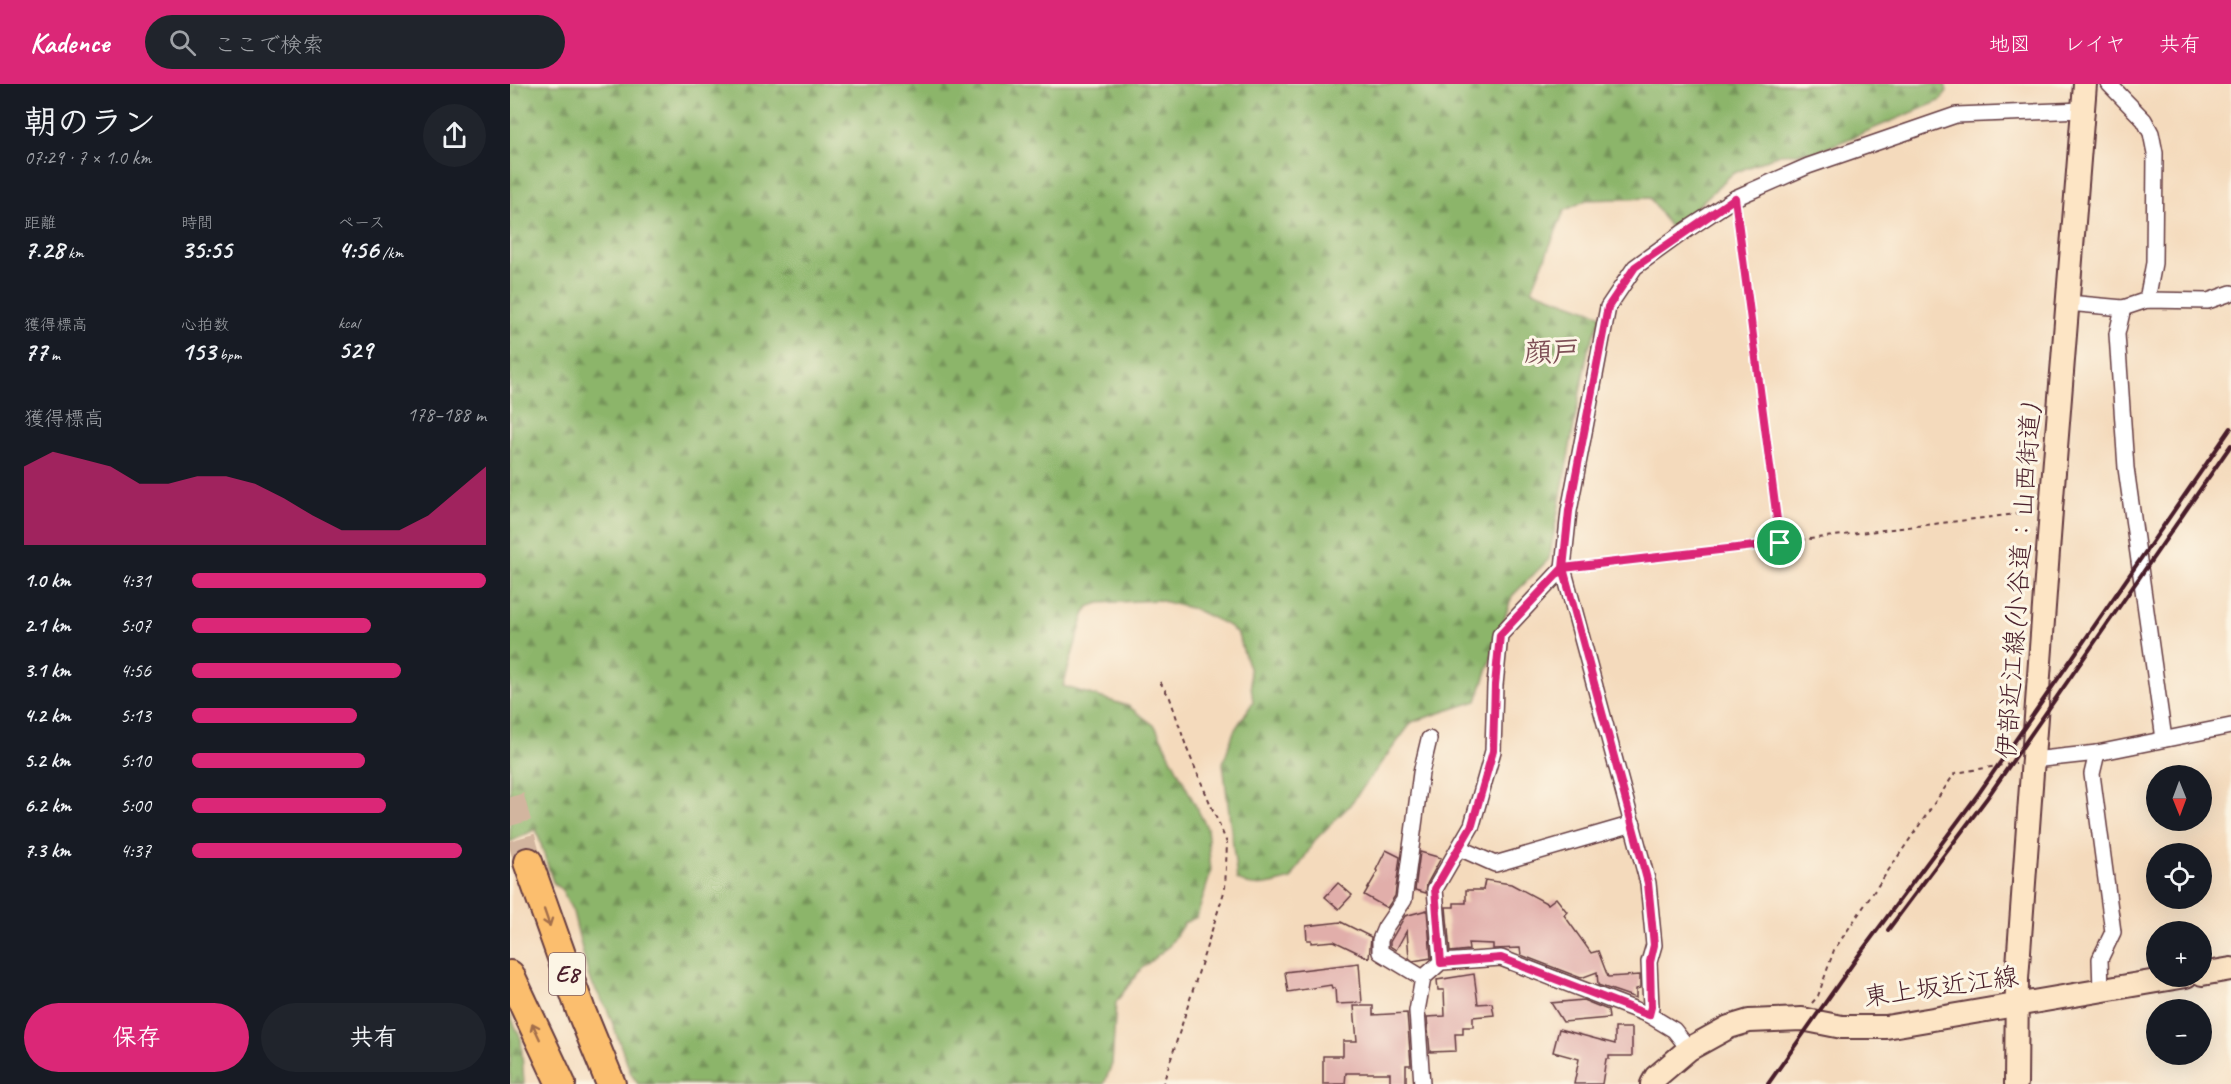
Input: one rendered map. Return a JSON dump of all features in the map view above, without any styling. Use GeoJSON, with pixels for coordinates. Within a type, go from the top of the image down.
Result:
{"type":"FeatureCollection","features":[{"type":"Feature","properties":{"kind":"highway","name":"E8"},"geometry":{"type":"LineString","coordinates":[[528,862],[577,1000],[611,1084]]}},
{"type":"Feature","properties":{"kind":"highway","name":"E8"},"geometry":{"type":"LineString","coordinates":[[510,975],[561,1084]]}},
{"type":"Feature","properties":{"kind":"main road","name":"伊部近江線(小谷道：山西街道)"},"geometry":{"type":"LineString","coordinates":[[2016,1084],[2017,1004],[2033,760],[2085,84]]}},
{"type":"Feature","properties":{"kind":"main road"},"geometry":{"type":"LineString","coordinates":[[2212,972],[2231,969]]}},
{"type":"Feature","properties":{"kind":"main road","name":"東上坂近江線"},"geometry":{"type":"LineString","coordinates":[[1652,1084],[1656,1077],[1689,1049],[1729,1027],[1749,1021],[1802,1019],[1842,1027],[1886,1027],[2146,983]]}},
{"type":"Feature","properties":{"kind":"street"},"geometry":{"type":"LineString","coordinates":[[2109,84],[2144,120],[2151,133],[2155,153],[2154,263],[2147,300]]}},
{"type":"Feature","properties":{"kind":"street"},"geometry":{"type":"LineString","coordinates":[[1649,1015],[1651,1007],[1650,962],[1654,945],[1648,883],[1563,568],[1569,511],[1608,307],[1635,267],[1735,198],[1808,166],[1956,115],[2083,110]]}},
{"type":"Feature","properties":{"kind":"street"},"geometry":{"type":"LineString","coordinates":[[2068,303],[2123,308],[2147,300],[2208,301],[2231,293]]}},
{"type":"Feature","properties":{"kind":"street"},"geometry":{"type":"LineString","coordinates":[[2123,308],[2117,334],[2126,468],[2164,739]]}},
{"type":"Feature","properties":{"kind":"street"},"geometry":{"type":"LineString","coordinates":[[1441,963],[1435,889],[1472,825],[1493,751],[1495,685],[1500,635],[1563,568]]}},
{"type":"Feature","properties":{"kind":"street"},"geometry":{"type":"LineString","coordinates":[[2033,760],[2097,753],[2231,726]]}},
{"type":"Feature","properties":{"kind":"street"},"geometry":{"type":"LineString","coordinates":[[1423,978],[1380,952],[1380,940],[1385,928],[1404,900],[1421,773],[1429,739]]}},
{"type":"Feature","properties":{"kind":"street"},"geometry":{"type":"LineString","coordinates":[[2097,753],[2092,774],[2113,932],[2100,959],[2101,990]]}},
{"type":"Feature","properties":{"kind":"street"},"geometry":{"type":"LineString","coordinates":[[1459,848],[1495,864],[1633,824]]}},
{"type":"Feature","properties":{"kind":"street"},"geometry":{"type":"LineString","coordinates":[[1422,1084],[1417,1011],[1423,978],[1441,963],[1501,958],[1649,1015],[1674,1030],[1689,1049]]}},
{"type":"Feature","properties":{"kind":"path"},"geometry":{"type":"LineString","coordinates":[[1735,198],[1780,543]]}},
{"type":"Feature","properties":{"kind":"path"},"geometry":{"type":"LineString","coordinates":[[1563,568],[2051,510]]}},
{"type":"Feature","properties":{"kind":"path"},"geometry":{"type":"LineString","coordinates":[[1160,682],[1170,698],[1187,749],[1227,843],[1225,889],[1162,1084]]}},
{"type":"Feature","properties":{"kind":"path"},"geometry":{"type":"LineString","coordinates":[[1802,1019],[1818,996],[1834,950],[1956,773],[2033,760]]}},
{"type":"Feature","properties":{"kind":"green space"},"geometry":{"type":"Polygon","coordinates":[[[510,84],[1945,84],[1947,91],[1940,101],[1817,152],[1780,154],[1732,174],[1672,230],[1650,198],[1586,200],[1564,211],[1532,290],[1602,315],[1588,350],[1549,559],[1512,596],[1477,701],[1412,722],[1349,806],[1315,840],[1291,879],[1257,886],[1237,879],[1223,763],[1234,731],[1253,702],[1249,668],[1238,635],[1229,626],[1194,609],[1158,600],[1099,603],[1088,607],[1063,686],[1128,706],[1155,726],[1207,828],[1211,872],[1197,917],[1184,923],[1169,946],[1141,969],[1116,1002],[1112,1064],[1104,1084],[638,1084],[631,1074],[608,1011],[589,978],[573,912],[562,890],[553,882],[536,829],[510,842],[510,84]]]}},
{"type":"Feature","properties":{"kind":"green space"},"geometry":{"type":"Polygon","coordinates":[[[510,1015],[521,1039],[524,1084],[510,1084],[510,1015]]]}},
{"type":"Feature","properties":{"kind":"building"},"geometry":{"type":"Polygon","coordinates":[[[1386,850],[1400,857],[1395,896],[1387,908],[1364,895],[1378,871],[1376,870],[1386,850]]]}},
{"type":"Feature","properties":{"kind":"building"},"geometry":{"type":"Polygon","coordinates":[[[1420,852],[1441,858],[1427,884],[1426,893],[1415,890],[1420,852]]]}},
{"type":"Feature","properties":{"kind":"building"},"geometry":{"type":"Polygon","coordinates":[[[1485,880],[1511,884],[1548,904],[1556,898],[1567,912],[1564,915],[1591,953],[1598,951],[1608,977],[1640,975],[1640,988],[1636,989],[1636,998],[1598,985],[1597,972],[1581,978],[1521,955],[1520,948],[1493,949],[1493,944],[1468,943],[1469,950],[1450,952],[1446,907],[1454,907],[1454,903],[1466,903],[1466,890],[1483,890],[1485,880]]]}},
{"type":"Feature","properties":{"kind":"building"},"geometry":{"type":"Polygon","coordinates":[[[1338,883],[1352,895],[1339,909],[1325,897],[1338,883]]]}},
{"type":"Feature","properties":{"kind":"building"},"geometry":{"type":"Polygon","coordinates":[[[1427,910],[1431,958],[1413,961],[1409,958],[1407,930],[1396,950],[1390,946],[1390,942],[1405,916],[1427,910]]]}},
{"type":"Feature","properties":{"kind":"building"},"geometry":{"type":"Polygon","coordinates":[[[1341,922],[1371,937],[1369,958],[1334,941],[1311,943],[1311,940],[1307,940],[1306,926],[1341,922]]]}},
{"type":"Feature","properties":{"kind":"building"},"geometry":{"type":"Polygon","coordinates":[[[1359,963],[1362,1003],[1336,1004],[1335,988],[1331,985],[1288,992],[1285,972],[1359,963]]]}},
{"type":"Feature","properties":{"kind":"building"},"geometry":{"type":"Polygon","coordinates":[[[1474,974],[1478,1004],[1492,1003],[1494,1015],[1473,1017],[1473,1027],[1463,1027],[1463,1034],[1455,1034],[1456,1051],[1430,1052],[1427,1017],[1445,1016],[1444,990],[1438,990],[1437,980],[1474,974]]]}},
{"type":"Feature","properties":{"kind":"building"},"geometry":{"type":"Polygon","coordinates":[[[1583,1000],[1608,1010],[1609,1018],[1563,1022],[1551,1003],[1583,1000]]]}},
{"type":"Feature","properties":{"kind":"building"},"geometry":{"type":"Polygon","coordinates":[[[1354,1006],[1373,1006],[1373,1015],[1407,1013],[1411,1065],[1406,1065],[1406,1084],[1390,1084],[1390,1073],[1346,1073],[1345,1084],[1323,1084],[1323,1056],[1343,1056],[1343,1041],[1357,1041],[1354,1006]]]}},
{"type":"Feature","properties":{"kind":"building"},"geometry":{"type":"Polygon","coordinates":[[[1615,1028],[1632,1028],[1632,1056],[1609,1056],[1609,1059],[1606,1059],[1602,1084],[1574,1084],[1579,1059],[1553,1052],[1559,1029],[1615,1044],[1615,1028]]]}},
{"type":"Feature","properties":{"kind":"tunnel"},"geometry":{"type":"LineString","coordinates":[[510,797],[528,862]]}},
{"type":"Feature","properties":{"kind":"railway"},"geometry":{"type":"LineString","coordinates":[[1768,1084],[1861,952],[1979,793],[2231,428]]}},
{"type":"Feature","properties":{"kind":"railway"},"geometry":{"type":"LineString","coordinates":[[1888,930],[1987,798],[2231,445]]}},
{"type":"Feature","properties":{"kind":"district","name":"顔戸"},"geometry":{"type":"Point","coordinates":[1552,351]}},
{"type":"Feature","properties":{"kind":"route"},"geometry":{"type":"LineString","coordinates":[[1780,543],[1563,568],[1500,635],[1495,685],[1493,751],[1472,825],[1435,889],[1441,963],[1501,958],[1649,1015],[1651,1007],[1650,962],[1654,945],[1648,883],[1638,839],[1563,568],[1569,511],[1608,307],[1635,267],[1735,198],[1780,543]]}}]}
